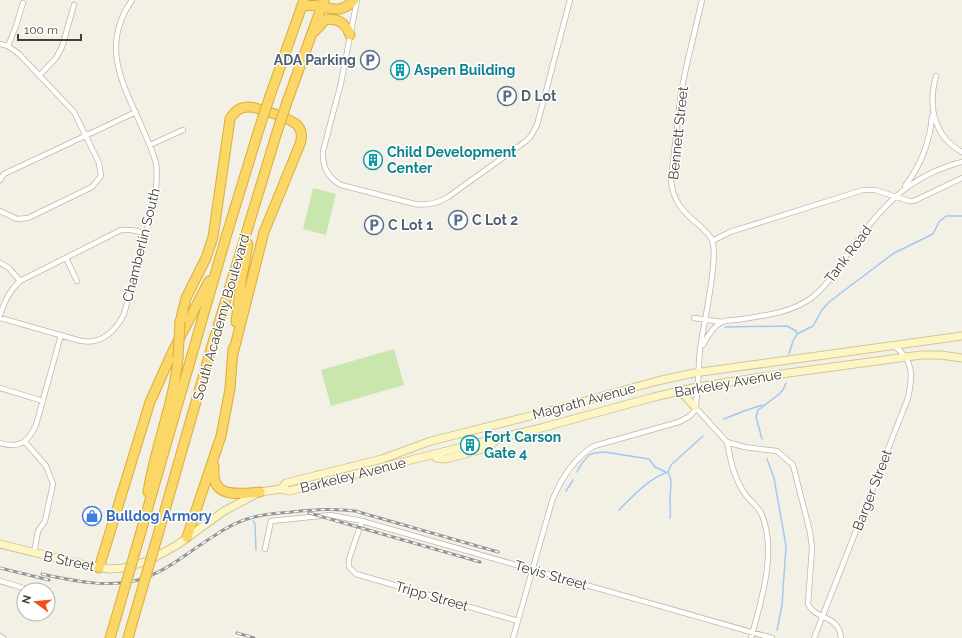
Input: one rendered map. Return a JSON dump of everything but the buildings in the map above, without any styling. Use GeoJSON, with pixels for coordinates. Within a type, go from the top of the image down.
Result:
{"type":"FeatureCollection","features":[{"type":"Feature","properties":{"kind":"highway"},"geometry":{"type":"LineString","coordinates":[[330,0],[339,9]]}},
{"type":"Feature","properties":{"kind":"highway"},"geometry":{"type":"LineString","coordinates":[[302,2],[310,4],[323,2],[339,9],[344,8],[354,0]]}},
{"type":"Feature","properties":{"kind":"highway","name":"South Academy Boulevard"},"geometry":{"type":"LineString","coordinates":[[110,638],[226,237],[260,126],[302,2]]}},
{"type":"Feature","properties":{"kind":"highway","name":"South Academy Boulevard"},"geometry":{"type":"LineString","coordinates":[[128,638],[261,183],[287,102],[323,2]]}},
{"type":"Feature","properties":{"kind":"highway"},"geometry":{"type":"LineString","coordinates":[[310,38],[321,23],[330,19],[335,19],[344,24],[350,35]]}},
{"type":"Feature","properties":{"kind":"highway"},"geometry":{"type":"LineString","coordinates":[[140,535],[150,476],[176,379],[180,322],[186,298],[206,258],[213,237],[230,119],[239,109],[248,107],[290,120],[300,129],[302,140],[264,232],[233,354]]}},
{"type":"Feature","properties":{"kind":"highway"},"geometry":{"type":"LineString","coordinates":[[187,537],[216,453],[226,416],[240,288],[261,183]]}},
{"type":"Feature","properties":{"kind":"highway"},"geometry":{"type":"LineString","coordinates":[[100,568],[150,402],[172,353],[205,289],[226,237]]}},
{"type":"Feature","properties":{"kind":"highway"},"geometry":{"type":"LineString","coordinates":[[216,453],[213,475],[218,487],[230,494],[260,492]]}},
{"type":"Feature","properties":{"kind":"main road","name":"Magrath Avenue"},"geometry":{"type":"LineString","coordinates":[[138,564],[163,554],[224,511],[260,492],[282,489],[286,483],[382,459],[431,441],[542,413],[657,381],[698,372],[962,336]]}},
{"type":"Feature","properties":{"kind":"main road","name":"Barkeley Avenue"},"geometry":{"type":"LineString","coordinates":[[499,438],[488,447],[475,446],[488,437],[499,438],[541,428],[654,397],[697,387],[781,374],[933,354],[962,358]]}},
{"type":"Feature","properties":{"kind":"main road"},"geometry":{"type":"LineString","coordinates":[[678,391],[688,398],[695,407]]}},
{"type":"Feature","properties":{"kind":"main road","name":"Barkeley Avenue"},"geometry":{"type":"LineString","coordinates":[[282,489],[289,491],[424,457],[467,448],[446,459],[424,457]]}},
{"type":"Feature","properties":{"kind":"main road","name":"B Street"},"geometry":{"type":"LineString","coordinates":[[0,544],[34,554],[100,568],[123,568],[138,564]]}},
{"type":"Feature","properties":{"kind":"street","name":"Chamberlin South"},"geometry":{"type":"LineString","coordinates":[[0,318],[60,335],[81,340],[94,341],[103,338],[112,332],[119,324],[124,314],[155,200],[157,181],[156,163],[123,81],[117,63],[115,49],[122,16],[132,0]]}},
{"type":"Feature","properties":{"kind":"street"},"geometry":{"type":"LineString","coordinates":[[357,0],[341,83],[323,151],[325,168],[336,182],[348,187],[415,204],[430,204],[448,197],[526,141],[534,131],[542,107],[570,0]]}},
{"type":"Feature","properties":{"kind":"street","name":"Bennett Street"},"geometry":{"type":"LineString","coordinates":[[702,0],[681,93],[671,182],[672,191],[678,205],[707,233],[712,241]]}},
{"type":"Feature","properties":{"kind":"street"},"geometry":{"type":"LineString","coordinates":[[8,46],[23,3]]}},
{"type":"Feature","properties":{"kind":"street"},"geometry":{"type":"LineString","coordinates":[[39,76],[56,58],[62,48],[74,5]]}},
{"type":"Feature","properties":{"kind":"street"},"geometry":{"type":"LineString","coordinates":[[0,44],[8,46],[19,54],[74,112],[99,163],[101,176],[92,187],[28,218],[17,219],[0,211]]}},
{"type":"Feature","properties":{"kind":"street"},"geometry":{"type":"LineString","coordinates":[[902,190],[918,168],[931,131],[933,112],[932,92],[936,76]]}},
{"type":"Feature","properties":{"kind":"street"},"geometry":{"type":"LineString","coordinates":[[0,180],[4,174],[136,112]]}},
{"type":"Feature","properties":{"kind":"street"},"geometry":{"type":"LineString","coordinates":[[933,112],[936,124],[943,135],[952,145],[962,152]]}},
{"type":"Feature","properties":{"kind":"street"},"geometry":{"type":"LineString","coordinates":[[150,145],[183,130]]}},
{"type":"Feature","properties":{"kind":"street","name":"Tank Road"},"geometry":{"type":"LineString","coordinates":[[694,318],[722,322],[785,312],[800,305],[810,299],[830,279],[866,228],[902,190],[935,171],[962,162]]}},
{"type":"Feature","properties":{"kind":"street"},"geometry":{"type":"LineString","coordinates":[[513,638],[555,494],[581,455],[599,444],[679,422],[694,412],[700,348],[714,256],[712,241],[730,232],[863,190],[875,190],[903,200],[914,200],[962,178]]}},
{"type":"Feature","properties":{"kind":"street"},"geometry":{"type":"LineString","coordinates":[[0,315],[6,298],[20,281],[122,230],[146,233]]}},
{"type":"Feature","properties":{"kind":"street"},"geometry":{"type":"LineString","coordinates":[[66,258],[77,281]]}},
{"type":"Feature","properties":{"kind":"street"},"geometry":{"type":"LineString","coordinates":[[0,263],[9,268],[20,281]]}},
{"type":"Feature","properties":{"kind":"street"},"geometry":{"type":"LineString","coordinates":[[700,348],[710,332],[722,322]]}},
{"type":"Feature","properties":{"kind":"street"},"geometry":{"type":"LineString","coordinates":[[0,443],[16,445],[25,442],[36,425],[60,335]]}},
{"type":"Feature","properties":{"kind":"street"},"geometry":{"type":"LineString","coordinates":[[893,345],[907,357]]}},
{"type":"Feature","properties":{"kind":"street","name":"Barger Street"},"geometry":{"type":"LineString","coordinates":[[814,638],[908,398],[911,372],[907,357]]}},
{"type":"Feature","properties":{"kind":"street"},"geometry":{"type":"LineString","coordinates":[[0,388],[43,401]]}},
{"type":"Feature","properties":{"kind":"street"},"geometry":{"type":"LineString","coordinates":[[695,407],[727,442],[733,472],[745,493],[762,514],[768,536],[767,568],[764,592],[751,635]]}},
{"type":"Feature","properties":{"kind":"street"},"geometry":{"type":"LineString","coordinates":[[25,442],[46,466],[53,484],[45,521],[38,531],[34,554]]}},
{"type":"Feature","properties":{"kind":"street"},"geometry":{"type":"LineString","coordinates":[[727,442],[777,451],[793,465],[810,532],[812,548],[808,604],[812,610],[830,620],[837,626],[840,630],[841,638]]}},
{"type":"Feature","properties":{"kind":"street","name":"Tevis Street"},"geometry":{"type":"LineString","coordinates":[[266,549],[271,521],[330,515],[362,521],[533,569],[751,635],[772,638]]}},
{"type":"Feature","properties":{"kind":"street","name":"Tripp Street"},"geometry":{"type":"LineString","coordinates":[[362,521],[349,558],[349,567],[356,574],[518,621]]}},
{"type":"Feature","properties":{"kind":"street"},"geometry":{"type":"LineString","coordinates":[[0,581],[16,586]]}},
{"type":"Feature","properties":{"kind":"green space"},"geometry":{"type":"Polygon","coordinates":[[[313,188],[336,194],[326,235],[303,229],[313,188]]]}},
{"type":"Feature","properties":{"kind":"green space"},"geometry":{"type":"Polygon","coordinates":[[[394,349],[404,385],[331,406],[321,370],[394,349]]]}},
{"type":"Feature","properties":{"kind":"waterway"},"geometry":{"type":"LineString","coordinates":[[789,354],[797,334],[813,326],[822,310],[829,302],[894,253],[933,234],[939,222],[946,216],[962,216]]}},
{"type":"Feature","properties":{"kind":"waterway"},"geometry":{"type":"LineString","coordinates":[[725,327],[787,326],[796,331],[797,334]]}},
{"type":"Feature","properties":{"kind":"waterway"},"geometry":{"type":"LineString","coordinates":[[762,439],[756,417],[758,410],[778,395],[783,390],[786,383]]}},
{"type":"Feature","properties":{"kind":"waterway"},"geometry":{"type":"LineString","coordinates":[[724,419],[762,405]]}},
{"type":"Feature","properties":{"kind":"waterway"},"geometry":{"type":"LineString","coordinates":[[619,510],[654,478],[668,472],[671,465],[703,436]]}},
{"type":"Feature","properties":{"kind":"waterway"},"geometry":{"type":"LineString","coordinates":[[577,472],[589,455],[605,452],[649,459],[655,467],[666,472]]}},
{"type":"Feature","properties":{"kind":"waterway"},"geometry":{"type":"LineString","coordinates":[[767,459],[774,478],[786,546],[782,605],[777,630]]}},
{"type":"Feature","properties":{"kind":"waterway"},"geometry":{"type":"LineString","coordinates":[[668,472],[671,481],[670,518]]}},
{"type":"Feature","properties":{"kind":"waterway"},"geometry":{"type":"LineString","coordinates":[[566,491],[573,480]]}},
{"type":"Feature","properties":{"kind":"waterway"},"geometry":{"type":"LineString","coordinates":[[253,521],[255,524],[256,550]]}},
{"type":"Feature","properties":{"kind":"tunnel"},"geometry":{"type":"LineString","coordinates":[[465,442],[473,440]]}},
{"type":"Feature","properties":{"kind":"tunnel"},"geometry":{"type":"LineString","coordinates":[[467,450],[475,448]]}},
{"type":"Feature","properties":{"kind":"railway"},"geometry":{"type":"LineString","coordinates":[[42,574],[90,583],[114,583],[138,580],[168,567],[234,524],[269,514],[323,510],[355,511],[498,552]]}},
{"type":"Feature","properties":{"kind":"railway"},"geometry":{"type":"LineString","coordinates":[[309,513],[480,562]]}},
{"type":"Feature","properties":{"kind":"railway"},"geometry":{"type":"LineString","coordinates":[[0,568],[49,580]]}},
{"type":"Feature","properties":{"kind":"railway"},"geometry":{"type":"LineString","coordinates":[[237,633],[254,638]]}},
{"type":"Feature","properties":{"kind":"place","name":"ADA Parking"},"geometry":{"type":"Point","coordinates":[370,60]}},
{"type":"Feature","properties":{"kind":"place","name":"Aspen Building"},"geometry":{"type":"Point","coordinates":[400,70]}},
{"type":"Feature","properties":{"kind":"place","name":"D Lot"},"geometry":{"type":"Point","coordinates":[507,96]}},
{"type":"Feature","properties":{"kind":"place","name":"Child Development Center"},"geometry":{"type":"Point","coordinates":[373,160]}},
{"type":"Feature","properties":{"kind":"place","name":"C Lot 2"},"geometry":{"type":"Point","coordinates":[458,220]}},
{"type":"Feature","properties":{"kind":"place","name":"C Lot 1"},"geometry":{"type":"Point","coordinates":[374,225]}},
{"type":"Feature","properties":{"kind":"place","name":"Fort Carson Gate 4"},"geometry":{"type":"Point","coordinates":[470,445]}},
{"type":"Feature","properties":{"kind":"place","name":"Bulldog Armory"},"geometry":{"type":"Point","coordinates":[92,516]}}]}
